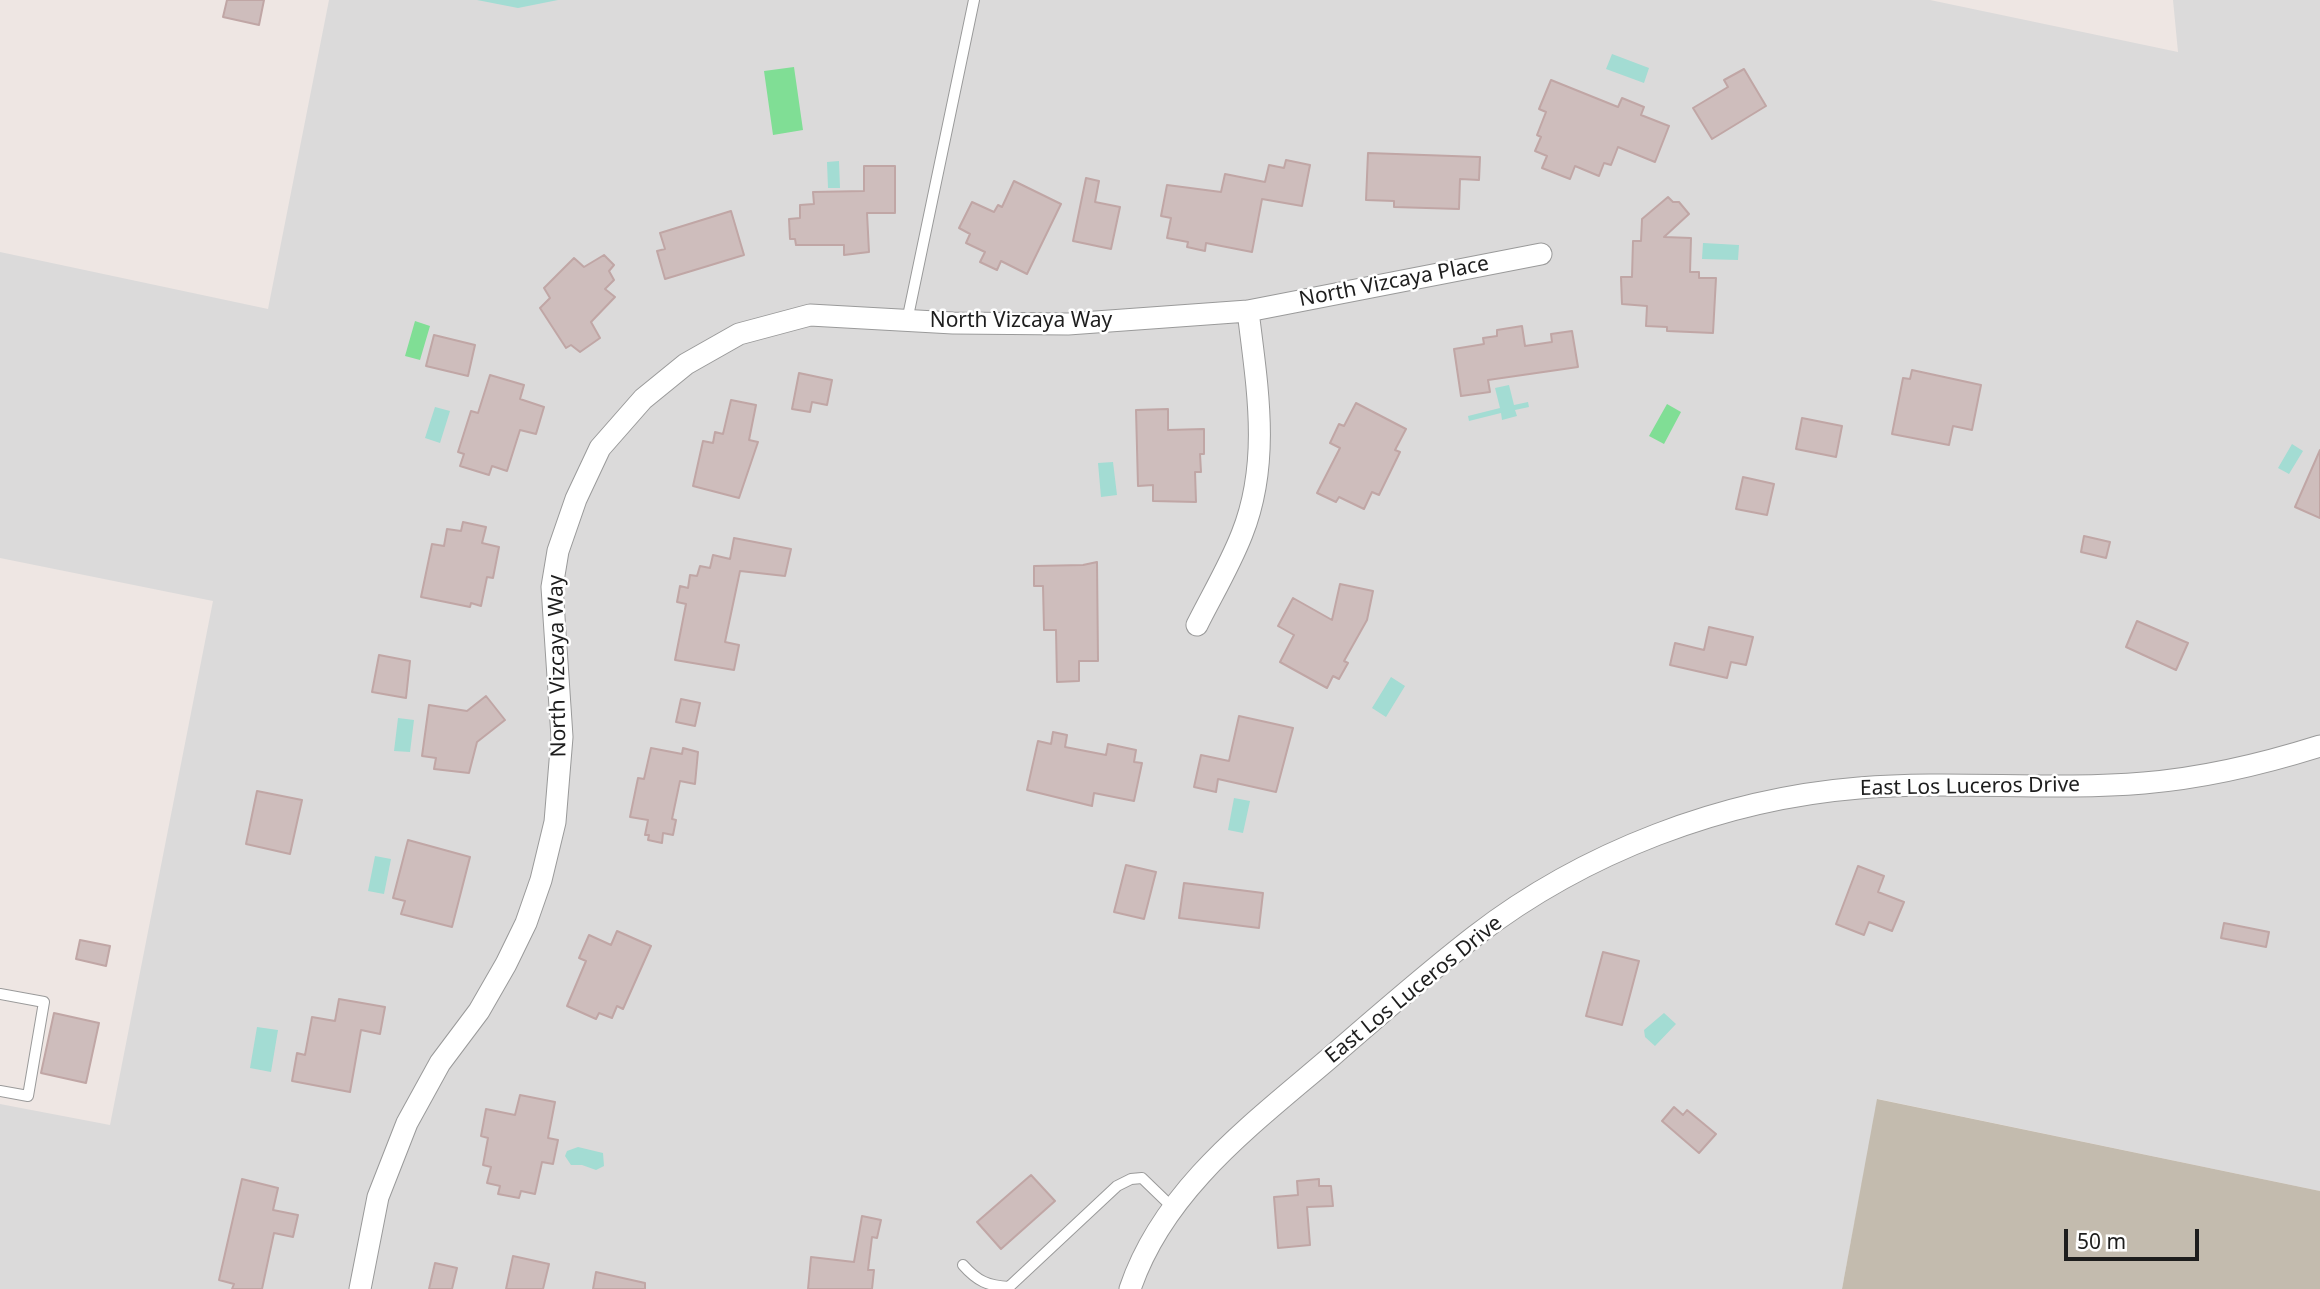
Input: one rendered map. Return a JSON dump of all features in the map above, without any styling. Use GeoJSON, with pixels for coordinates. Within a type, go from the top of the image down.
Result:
{"type":"FeatureCollection","features":[{"type":"Feature","properties":{"kind":"street","name":"North Vizcaya Place"},"geometry":{"type":"LineString","coordinates":[[1248,311],[1541,254]]}},
{"type":"Feature","properties":{"kind":"street","name":"North Vizcaya Way"},"geometry":{"type":"LineString","coordinates":[[360,1289],[378,1197],[407,1123],[440,1063],[479,1011],[506,964],[526,923],[541,880],[555,822],[562,737],[552,587],[558,551],[600,448],[643,399],[686,364],[739,334],[810,315],[907,321],[1068,324],[1248,311]]}},
{"type":"Feature","properties":{"kind":"street"},"geometry":{"type":"LineString","coordinates":[[1197,625],[1242,533],[1257,484],[1262,420],[1248,311]]}},
{"type":"Feature","properties":{"kind":"street","name":"East Los Luceros Drive"},"geometry":{"type":"LineString","coordinates":[[1130,1289],[1136,1270],[1172,1207],[1225,1149],[1477,934],[1536,895],[1611,854],[1674,828],[1776,800],[1858,788],[2144,783],[2256,767],[2320,746]]}},
{"type":"Feature","properties":{"kind":"lane"},"geometry":{"type":"LineString","coordinates":[[907,321],[974,0]]}},
{"type":"Feature","properties":{"kind":"lane"},"geometry":{"type":"LineString","coordinates":[[0,994],[44,1002],[28,1096],[0,1091]]}},
{"type":"Feature","properties":{"kind":"lane"},"geometry":{"type":"LineString","coordinates":[[964,1265],[974,1277],[990,1287],[1009,1287],[1117,1186],[1131,1179],[1142,1178],[1172,1207]]}},
{"type":"Feature","properties":{"kind":"shaded area"},"geometry":{"type":"Polygon","coordinates":[[[329,0],[1930,0],[2178,52],[2173,0],[2320,0],[2320,1191],[1878,1099],[1842,1289],[0,1289],[0,1104],[110,1125],[213,601],[0,558],[0,252],[268,309],[329,0]]]}},
{"type":"Feature","properties":{"kind":"shaded area"},"geometry":{"type":"Polygon","coordinates":[[[1877,1099],[2320,1191],[2320,1289],[1842,1289],[1877,1099]]]}},
{"type":"Feature","properties":{"kind":"green space"},"geometry":{"type":"Polygon","coordinates":[[[794,67],[803,130],[773,135],[764,71],[794,67]]]}},
{"type":"Feature","properties":{"kind":"green space"},"geometry":{"type":"Polygon","coordinates":[[[415,321],[430,326],[420,360],[405,356],[415,321]]]}},
{"type":"Feature","properties":{"kind":"green space"},"geometry":{"type":"Polygon","coordinates":[[[1667,404],[1681,412],[1664,444],[1649,436],[1667,404]]]}},
{"type":"Feature","properties":{"kind":"water"},"geometry":{"type":"Polygon","coordinates":[[[477,0],[558,0],[518,8],[477,0]]]}},
{"type":"Feature","properties":{"kind":"water"},"geometry":{"type":"Polygon","coordinates":[[[1612,54],[1649,68],[1644,83],[1606,69],[1612,54]]]}},
{"type":"Feature","properties":{"kind":"water"},"geometry":{"type":"Polygon","coordinates":[[[839,161],[840,188],[828,188],[827,162],[839,161]]]}},
{"type":"Feature","properties":{"kind":"water"},"geometry":{"type":"Polygon","coordinates":[[[1703,243],[1739,245],[1738,260],[1702,259],[1703,243]]]}},
{"type":"Feature","properties":{"kind":"water"},"geometry":{"type":"Polygon","coordinates":[[[1509,385],[1514,405],[1528,402],[1529,407],[1515,410],[1517,416],[1502,420],[1501,413],[1469,421],[1468,416],[1500,408],[1495,388],[1509,385]]]}},
{"type":"Feature","properties":{"kind":"water"},"geometry":{"type":"Polygon","coordinates":[[[435,407],[450,411],[440,443],[425,438],[435,407]]]}},
{"type":"Feature","properties":{"kind":"water"},"geometry":{"type":"Polygon","coordinates":[[[2292,444],[2303,451],[2289,474],[2278,468],[2292,444]]]}},
{"type":"Feature","properties":{"kind":"water"},"geometry":{"type":"Polygon","coordinates":[[[1113,462],[1117,495],[1101,497],[1098,463],[1113,462]]]}},
{"type":"Feature","properties":{"kind":"water"},"geometry":{"type":"Polygon","coordinates":[[[1391,677],[1405,686],[1386,717],[1372,708],[1391,677]]]}},
{"type":"Feature","properties":{"kind":"water"},"geometry":{"type":"Polygon","coordinates":[[[398,718],[414,720],[410,752],[394,751],[398,718]]]}},
{"type":"Feature","properties":{"kind":"water"},"geometry":{"type":"Polygon","coordinates":[[[1234,798],[1250,801],[1243,833],[1228,830],[1234,798]]]}},
{"type":"Feature","properties":{"kind":"water"},"geometry":{"type":"Polygon","coordinates":[[[375,856],[391,859],[384,894],[368,891],[375,856]]]}},
{"type":"Feature","properties":{"kind":"water"},"geometry":{"type":"Polygon","coordinates":[[[1664,1013],[1676,1024],[1655,1046],[1645,1037],[1644,1030],[1664,1013]]]}},
{"type":"Feature","properties":{"kind":"water"},"geometry":{"type":"Polygon","coordinates":[[[257,1027],[278,1030],[271,1072],[250,1068],[257,1027]]]}},
{"type":"Feature","properties":{"kind":"water"},"geometry":{"type":"Polygon","coordinates":[[[578,1147],[603,1153],[604,1166],[596,1170],[582,1165],[571,1165],[565,1156],[567,1151],[578,1147]]]}},
{"type":"Feature","properties":{"kind":"building"},"geometry":{"type":"Polygon","coordinates":[[[227,0],[264,0],[259,25],[223,17],[227,0]]]}},
{"type":"Feature","properties":{"kind":"building"},"geometry":{"type":"Polygon","coordinates":[[[1744,69],[1766,106],[1712,139],[1693,108],[1728,87],[1724,80],[1744,69]]]}},
{"type":"Feature","properties":{"kind":"building"},"geometry":{"type":"Polygon","coordinates":[[[1551,80],[1618,107],[1622,98],[1644,107],[1641,115],[1669,126],[1655,162],[1618,147],[1611,165],[1604,163],[1599,176],[1575,166],[1570,179],[1542,168],[1547,156],[1535,151],[1541,137],[1537,135],[1546,112],[1539,109],[1551,80]]]}},
{"type":"Feature","properties":{"kind":"building"},"geometry":{"type":"Polygon","coordinates":[[[1368,153],[1480,157],[1479,180],[1460,179],[1459,209],[1394,207],[1394,201],[1366,200],[1368,153]]]}},
{"type":"Feature","properties":{"kind":"building"},"geometry":{"type":"Polygon","coordinates":[[[1286,160],[1310,165],[1302,206],[1262,199],[1252,252],[1206,243],[1205,251],[1187,247],[1188,242],[1167,238],[1171,218],[1161,216],[1167,185],[1221,192],[1225,174],[1265,182],[1269,165],[1284,168],[1286,160]]]}},
{"type":"Feature","properties":{"kind":"building"},"geometry":{"type":"Polygon","coordinates":[[[864,166],[895,166],[895,213],[867,213],[869,252],[844,255],[844,245],[796,245],[795,239],[790,239],[789,219],[800,218],[800,205],[814,204],[813,192],[864,191],[864,166]]]}},
{"type":"Feature","properties":{"kind":"building"},"geometry":{"type":"Polygon","coordinates":[[[1086,178],[1099,181],[1095,202],[1120,207],[1111,249],[1073,241],[1086,178]]]}},
{"type":"Feature","properties":{"kind":"building"},"geometry":{"type":"Polygon","coordinates":[[[1014,181],[1061,204],[1027,274],[1001,261],[997,270],[980,262],[985,252],[966,243],[970,234],[959,228],[972,202],[994,212],[998,205],[1002,207],[1014,181]]]}},
{"type":"Feature","properties":{"kind":"building"},"geometry":{"type":"Polygon","coordinates":[[[1668,197],[1673,202],[1679,202],[1689,214],[1664,237],[1691,238],[1690,272],[1699,272],[1699,278],[1716,278],[1713,333],[1667,331],[1667,327],[1646,326],[1647,306],[1622,304],[1621,277],[1632,277],[1633,241],[1641,241],[1642,219],[1668,197]]]}},
{"type":"Feature","properties":{"kind":"building"},"geometry":{"type":"Polygon","coordinates":[[[731,211],[744,255],[665,279],[657,251],[665,249],[660,233],[731,211]]]}},
{"type":"Feature","properties":{"kind":"building"},"geometry":{"type":"Polygon","coordinates":[[[604,255],[614,265],[609,271],[614,280],[605,289],[615,297],[591,322],[600,338],[580,352],[571,345],[566,348],[540,308],[550,298],[544,288],[574,258],[584,267],[604,255]]]}},
{"type":"Feature","properties":{"kind":"building"},"geometry":{"type":"Polygon","coordinates":[[[1522,326],[1525,346],[1552,342],[1551,334],[1572,331],[1578,367],[1488,380],[1490,392],[1461,396],[1454,349],[1484,344],[1483,338],[1497,336],[1497,330],[1522,326]]]}},
{"type":"Feature","properties":{"kind":"building"},"geometry":{"type":"Polygon","coordinates":[[[434,335],[475,345],[468,376],[426,366],[434,335]]]}},
{"type":"Feature","properties":{"kind":"building"},"geometry":{"type":"Polygon","coordinates":[[[1912,370],[1981,385],[1972,430],[1953,426],[1949,445],[1892,434],[1903,378],[1910,379],[1912,370]]]}},
{"type":"Feature","properties":{"kind":"building"},"geometry":{"type":"Polygon","coordinates":[[[799,373],[832,380],[827,405],[812,402],[810,412],[792,409],[799,373]]]}},
{"type":"Feature","properties":{"kind":"building"},"geometry":{"type":"Polygon","coordinates":[[[490,375],[524,385],[520,399],[544,407],[536,434],[520,430],[507,471],[492,466],[489,475],[460,466],[464,454],[458,452],[471,411],[478,413],[490,375]]]}},
{"type":"Feature","properties":{"kind":"building"},"geometry":{"type":"Polygon","coordinates":[[[731,400],[756,405],[749,440],[758,442],[739,498],[693,486],[703,441],[713,443],[715,432],[723,434],[731,400]]]}},
{"type":"Feature","properties":{"kind":"building"},"geometry":{"type":"Polygon","coordinates":[[[1356,403],[1406,429],[1395,450],[1400,452],[1379,495],[1372,492],[1364,509],[1339,497],[1336,502],[1317,493],[1340,448],[1330,443],[1339,424],[1344,426],[1356,403]]]}},
{"type":"Feature","properties":{"kind":"building"},"geometry":{"type":"Polygon","coordinates":[[[1168,409],[1168,430],[1204,429],[1204,454],[1200,454],[1201,472],[1195,472],[1196,502],[1153,501],[1153,485],[1138,486],[1136,410],[1168,409]]]}},
{"type":"Feature","properties":{"kind":"building"},"geometry":{"type":"Polygon","coordinates":[[[1802,418],[1842,426],[1836,457],[1796,449],[1802,418]]]}},
{"type":"Feature","properties":{"kind":"building"},"geometry":{"type":"Polygon","coordinates":[[[2320,450],[2320,518],[2295,507],[2320,450]]]}},
{"type":"Feature","properties":{"kind":"building"},"geometry":{"type":"Polygon","coordinates":[[[1743,477],[1774,484],[1767,515],[1736,509],[1743,477]]]}},
{"type":"Feature","properties":{"kind":"building"},"geometry":{"type":"Polygon","coordinates":[[[463,522],[486,527],[482,543],[499,547],[493,578],[487,577],[481,606],[471,603],[470,607],[421,597],[432,544],[444,546],[447,529],[461,531],[463,522]]]}},
{"type":"Feature","properties":{"kind":"building"},"geometry":{"type":"Polygon","coordinates":[[[2084,536],[2110,542],[2106,558],[2081,552],[2084,536]]]}},
{"type":"Feature","properties":{"kind":"building"},"geometry":{"type":"Polygon","coordinates":[[[734,538],[791,549],[785,576],[740,571],[725,642],[739,645],[734,670],[675,660],[686,604],[677,602],[680,586],[688,588],[690,575],[697,576],[700,566],[710,568],[713,555],[730,559],[734,538]]]}},
{"type":"Feature","properties":{"kind":"building"},"geometry":{"type":"Polygon","coordinates":[[[1097,562],[1098,661],[1079,661],[1079,681],[1057,682],[1056,630],[1044,630],[1043,586],[1034,586],[1034,566],[1083,565],[1097,562]]]}},
{"type":"Feature","properties":{"kind":"building"},"geometry":{"type":"Polygon","coordinates":[[[1340,584],[1373,591],[1367,620],[1344,661],[1348,663],[1339,679],[1333,676],[1327,688],[1280,662],[1294,635],[1278,626],[1293,598],[1332,620],[1340,584]]]}},
{"type":"Feature","properties":{"kind":"building"},"geometry":{"type":"Polygon","coordinates":[[[2137,621],[2188,643],[2176,670],[2126,647],[2137,621]]]}},
{"type":"Feature","properties":{"kind":"building"},"geometry":{"type":"Polygon","coordinates":[[[1709,627],[1753,637],[1746,665],[1731,662],[1727,678],[1670,665],[1675,643],[1704,650],[1709,627]]]}},
{"type":"Feature","properties":{"kind":"building"},"geometry":{"type":"Polygon","coordinates":[[[379,655],[410,661],[406,698],[372,692],[379,655]]]}},
{"type":"Feature","properties":{"kind":"building"},"geometry":{"type":"Polygon","coordinates":[[[486,696],[505,720],[477,742],[469,773],[434,769],[436,758],[422,756],[429,705],[467,711],[486,696]]]}},
{"type":"Feature","properties":{"kind":"building"},"geometry":{"type":"Polygon","coordinates":[[[681,699],[700,703],[695,726],[676,722],[681,699]]]}},
{"type":"Feature","properties":{"kind":"building"},"geometry":{"type":"Polygon","coordinates":[[[1239,716],[1293,728],[1276,792],[1218,779],[1216,792],[1194,787],[1201,755],[1229,761],[1239,716]]]}},
{"type":"Feature","properties":{"kind":"building"},"geometry":{"type":"Polygon","coordinates":[[[1053,732],[1067,735],[1065,747],[1106,755],[1108,744],[1136,750],[1134,762],[1142,763],[1134,801],[1094,793],[1092,806],[1027,790],[1038,741],[1051,744],[1053,732]]]}},
{"type":"Feature","properties":{"kind":"building"},"geometry":{"type":"Polygon","coordinates":[[[651,748],[682,754],[683,748],[698,752],[695,784],[680,781],[672,819],[676,820],[673,835],[663,833],[662,843],[648,840],[649,835],[645,835],[648,820],[630,817],[638,778],[644,779],[651,748]]]}},
{"type":"Feature","properties":{"kind":"building"},"geometry":{"type":"Polygon","coordinates":[[[257,791],[302,800],[290,854],[246,844],[257,791]]]}},
{"type":"Feature","properties":{"kind":"building"},"geometry":{"type":"Polygon","coordinates":[[[408,840],[470,857],[452,927],[401,914],[405,901],[393,898],[408,840]]]}},
{"type":"Feature","properties":{"kind":"building"},"geometry":{"type":"Polygon","coordinates":[[[1126,865],[1156,872],[1144,919],[1114,912],[1126,865]]]}},
{"type":"Feature","properties":{"kind":"building"},"geometry":{"type":"Polygon","coordinates":[[[1858,866],[1884,876],[1878,892],[1904,902],[1892,931],[1869,922],[1864,935],[1836,924],[1858,866]]]}},
{"type":"Feature","properties":{"kind":"building"},"geometry":{"type":"Polygon","coordinates":[[[1184,883],[1263,893],[1259,928],[1179,918],[1184,883]]]}},
{"type":"Feature","properties":{"kind":"building"},"geometry":{"type":"Polygon","coordinates":[[[2224,923],[2269,932],[2266,947],[2221,938],[2224,923]]]}},
{"type":"Feature","properties":{"kind":"building"},"geometry":{"type":"Polygon","coordinates":[[[617,931],[651,946],[623,1009],[617,1006],[612,1018],[599,1013],[596,1019],[567,1006],[586,961],[579,958],[589,935],[611,945],[617,931]]]}},
{"type":"Feature","properties":{"kind":"building"},"geometry":{"type":"Polygon","coordinates":[[[80,940],[110,946],[106,966],[76,959],[80,940]]]}},
{"type":"Feature","properties":{"kind":"building"},"geometry":{"type":"Polygon","coordinates":[[[1603,952],[1639,961],[1622,1025],[1586,1016],[1603,952]]]}},
{"type":"Feature","properties":{"kind":"building"},"geometry":{"type":"Polygon","coordinates":[[[339,999],[385,1007],[380,1034],[361,1030],[350,1092],[292,1081],[297,1053],[305,1055],[312,1017],[335,1021],[339,999]]]}},
{"type":"Feature","properties":{"kind":"building"},"geometry":{"type":"Polygon","coordinates":[[[54,1013],[99,1023],[86,1083],[41,1073],[54,1013]]]}},
{"type":"Feature","properties":{"kind":"building"},"geometry":{"type":"Polygon","coordinates":[[[520,1095],[555,1102],[548,1138],[558,1140],[553,1164],[542,1162],[535,1194],[521,1191],[519,1198],[498,1194],[500,1186],[487,1183],[491,1167],[483,1165],[488,1138],[481,1136],[486,1109],[515,1115],[520,1095]]]}},
{"type":"Feature","properties":{"kind":"building"},"geometry":{"type":"Polygon","coordinates":[[[1674,1107],[1683,1115],[1687,1110],[1716,1134],[1699,1153],[1662,1121],[1674,1107]]]}},
{"type":"Feature","properties":{"kind":"building"},"geometry":{"type":"Polygon","coordinates":[[[1031,1175],[1055,1201],[1001,1249],[977,1222],[1031,1175]]]}},
{"type":"Feature","properties":{"kind":"building"},"geometry":{"type":"Polygon","coordinates":[[[242,1179],[278,1188],[273,1210],[298,1215],[293,1237],[274,1233],[262,1289],[232,1289],[234,1284],[219,1280],[242,1179]]]}},
{"type":"Feature","properties":{"kind":"building"},"geometry":{"type":"Polygon","coordinates":[[[1319,1179],[1319,1186],[1331,1186],[1333,1206],[1307,1207],[1310,1245],[1278,1248],[1274,1197],[1298,1195],[1297,1181],[1319,1179]]]}},
{"type":"Feature","properties":{"kind":"building"},"geometry":{"type":"Polygon","coordinates":[[[862,1216],[881,1220],[877,1238],[872,1237],[868,1270],[874,1270],[872,1289],[808,1289],[811,1257],[854,1262],[862,1216]]]}},
{"type":"Feature","properties":{"kind":"building"},"geometry":{"type":"Polygon","coordinates":[[[513,1256],[549,1264],[543,1289],[506,1289],[513,1256]]]}},
{"type":"Feature","properties":{"kind":"building"},"geometry":{"type":"Polygon","coordinates":[[[435,1263],[457,1268],[452,1289],[429,1289],[435,1263]]]}},
{"type":"Feature","properties":{"kind":"building"},"geometry":{"type":"Polygon","coordinates":[[[596,1272],[645,1283],[645,1289],[593,1289],[596,1272]]]}}]}
